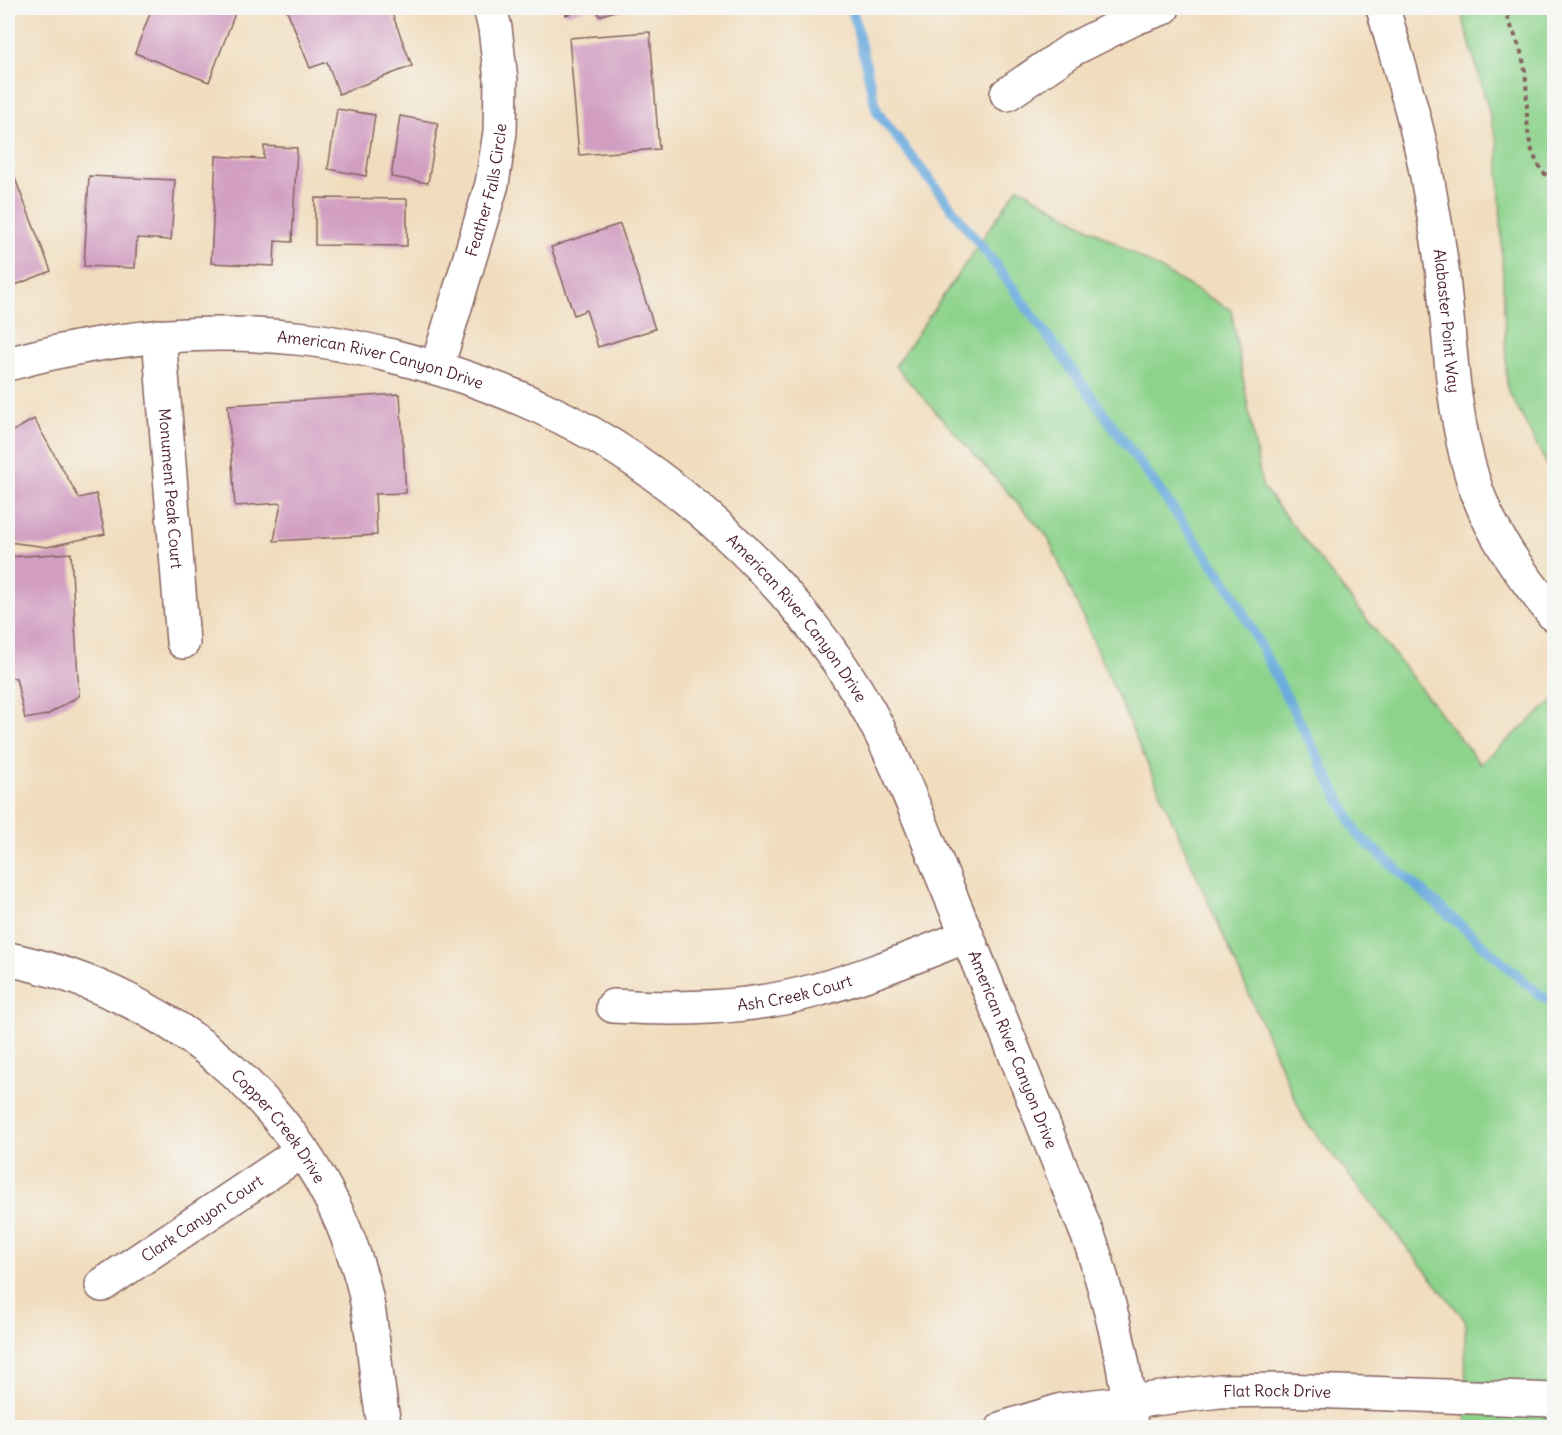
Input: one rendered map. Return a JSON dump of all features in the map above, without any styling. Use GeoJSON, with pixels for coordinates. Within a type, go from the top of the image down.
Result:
{"type":"FeatureCollection","features":[{"type":"Feature","properties":{"kind":"street","name":"Feather Falls Circle"},"geometry":{"type":"LineString","coordinates":[[437,367],[492,184],[497,153],[500,132],[501,80],[495,28],[490,8]]}},
{"type":"Feature","properties":{"kind":"street"},"geometry":{"type":"LineString","coordinates":[[1007,94],[1073,49],[1135,18],[1163,8]]}},
{"type":"Feature","properties":{"kind":"street","name":"Alabaster Point Way"},"geometry":{"type":"LineString","coordinates":[[1383,8],[1429,185],[1444,285],[1452,380],[1459,429],[1474,482],[1499,539],[1525,579],[1554,615]]}},
{"type":"Feature","properties":{"kind":"street","name":"American River Canyon Drive"},"geometry":{"type":"LineString","coordinates":[[8,364],[111,341],[159,336],[228,334],[307,339],[359,348],[472,378],[545,409],[614,447],[657,476],[718,526],[774,581],[824,642],[867,708],[891,754],[1092,1246],[1108,1296],[1119,1347],[1129,1414]]}},
{"type":"Feature","properties":{"kind":"street","name":"Monument Peak Court"},"geometry":{"type":"LineString","coordinates":[[159,336],[183,642]]}},
{"type":"Feature","properties":{"kind":"street","name":"Ash Creek Court"},"geometry":{"type":"LineString","coordinates":[[613,1006],[718,1007],[810,992],[871,974],[967,936]]}},
{"type":"Feature","properties":{"kind":"street","name":"Copper Creek Drive"},"geometry":{"type":"LineString","coordinates":[[8,959],[45,967],[90,982],[134,1001],[174,1025],[212,1053],[248,1084],[279,1120],[302,1151],[326,1192],[346,1234],[362,1280],[372,1325],[385,1428]]}},
{"type":"Feature","properties":{"kind":"street","name":"Clark Canyon Court"},"geometry":{"type":"LineString","coordinates":[[102,1285],[302,1151]]}},
{"type":"Feature","properties":{"kind":"street","name":"Flat Rock Drive"},"geometry":{"type":"LineString","coordinates":[[1003,1428],[1062,1410],[1129,1414],[1220,1391],[1273,1390],[1554,1400]]}},
{"type":"Feature","properties":{"kind":"path"},"geometry":{"type":"LineString","coordinates":[[1504,8],[1524,64],[1527,138],[1539,168],[1554,183]]}},
{"type":"Feature","properties":{"kind":"green space"},"geometry":{"type":"Polygon","coordinates":[[[1460,8],[1554,8],[1554,478],[1507,388],[1498,144],[1460,8]]]}},
{"type":"Feature","properties":{"kind":"green space"},"geometry":{"type":"Polygon","coordinates":[[[1018,187],[1231,310],[1262,486],[1480,764],[1554,700],[1554,1427],[1466,1427],[1465,1320],[1304,1119],[1047,536],[895,366],[1018,187]]]}},
{"type":"Feature","properties":{"kind":"building"},"geometry":{"type":"Polygon","coordinates":[[[152,8],[237,8],[209,82],[135,53],[152,8]]]}},
{"type":"Feature","properties":{"kind":"building"},"geometry":{"type":"Polygon","coordinates":[[[293,8],[390,8],[412,66],[339,94],[327,62],[310,68],[287,10],[293,8]]]}},
{"type":"Feature","properties":{"kind":"building"},"geometry":{"type":"Polygon","coordinates":[[[564,8],[588,8],[566,15],[564,8]]]}},
{"type":"Feature","properties":{"kind":"building"},"geometry":{"type":"Polygon","coordinates":[[[597,8],[617,8],[618,10],[599,16],[597,8]]]}},
{"type":"Feature","properties":{"kind":"building"},"geometry":{"type":"Polygon","coordinates":[[[650,32],[659,149],[579,155],[569,38],[650,32]]]}},
{"type":"Feature","properties":{"kind":"building"},"geometry":{"type":"Polygon","coordinates":[[[337,109],[375,115],[366,176],[328,169],[337,109]]]}},
{"type":"Feature","properties":{"kind":"building"},"geometry":{"type":"Polygon","coordinates":[[[400,116],[438,123],[428,183],[391,177],[400,116]]]}},
{"type":"Feature","properties":{"kind":"building"},"geometry":{"type":"Polygon","coordinates":[[[264,146],[297,148],[292,242],[275,241],[274,266],[211,263],[216,156],[264,159],[264,146]]]}},
{"type":"Feature","properties":{"kind":"building"},"geometry":{"type":"Polygon","coordinates":[[[14,176],[51,271],[13,286],[8,272],[8,178],[14,176]]]}},
{"type":"Feature","properties":{"kind":"building"},"geometry":{"type":"Polygon","coordinates":[[[89,176],[175,180],[171,240],[137,238],[135,268],[84,266],[89,176]]]}},
{"type":"Feature","properties":{"kind":"building"},"geometry":{"type":"Polygon","coordinates":[[[315,198],[407,199],[407,246],[315,245],[315,198]]]}},
{"type":"Feature","properties":{"kind":"building"},"geometry":{"type":"Polygon","coordinates":[[[620,224],[655,329],[598,347],[586,310],[574,315],[551,247],[620,224]]]}},
{"type":"Feature","properties":{"kind":"building"},"geometry":{"type":"Polygon","coordinates":[[[400,394],[406,493],[375,494],[377,535],[274,541],[281,503],[235,506],[228,405],[400,394]]]}},
{"type":"Feature","properties":{"kind":"building"},"geometry":{"type":"Polygon","coordinates":[[[34,419],[79,498],[96,494],[105,534],[47,547],[8,542],[8,434],[34,419]]]}},
{"type":"Feature","properties":{"kind":"building"},"geometry":{"type":"Polygon","coordinates":[[[71,553],[79,696],[47,715],[25,719],[16,678],[8,677],[8,557],[71,553]]]}},
{"type":"Feature","properties":{"kind":"waterway"},"geometry":{"type":"LineString","coordinates":[[852,8],[877,112],[1002,273],[1231,589],[1358,835],[1540,995],[1554,1002]]}}]}
